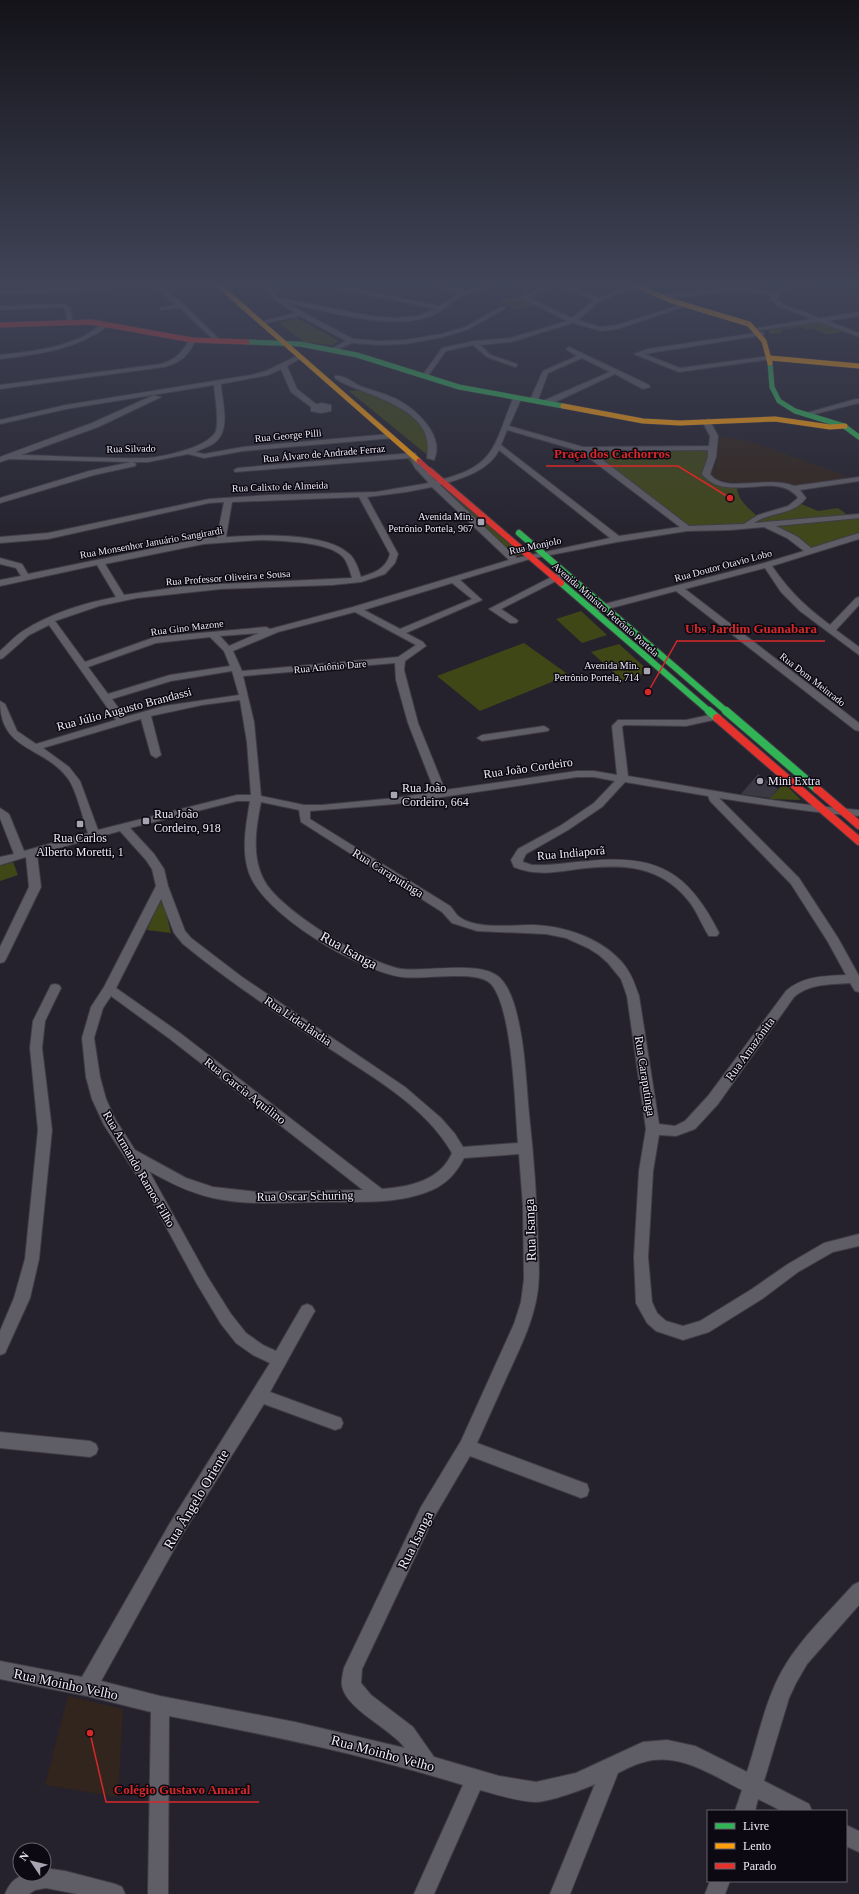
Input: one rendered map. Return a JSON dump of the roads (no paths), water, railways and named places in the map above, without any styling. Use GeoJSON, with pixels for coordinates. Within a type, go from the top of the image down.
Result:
{"type":"FeatureCollection","features":[{"type":"Feature","properties":{"kind":"main road","name":"Avenida Ministro Petrônio Portela"},"geometry":{"type":"LineString","coordinates":[[316,370],[388,421]]}},
{"type":"Feature","properties":{"kind":"main road","name":"Avenida Ministro Petrônio Portela"},"geometry":{"type":"LineString","coordinates":[[329,370],[337,378],[345,392],[390,436],[412,455],[438,483],[591,610],[714,717],[814,807],[859,841]]}},
{"type":"Feature","properties":{"kind":"main road"},"geometry":{"type":"LineString","coordinates":[[407,370],[460,387],[548,402],[643,421],[661,423],[782,420],[830,427],[859,437]]}},
{"type":"Feature","properties":{"kind":"main road"},"geometry":{"type":"LineString","coordinates":[[771,370],[772,390],[775,396],[787,407],[845,426],[859,437]]}},
{"type":"Feature","properties":{"kind":"main road"},"geometry":{"type":"LineString","coordinates":[[830,427],[845,426]]}},
{"type":"Feature","properties":{"kind":"main road","name":"Avenida Ministro Petrônio Portela"},"geometry":{"type":"LineString","coordinates":[[420,449],[434,460]]}},
{"type":"Feature","properties":{"kind":"main road"},"geometry":{"type":"LineString","coordinates":[[452,476],[466,488]]}},
{"type":"Feature","properties":{"kind":"main road","name":"Avenida Ministro Petrônio Portela"},"geometry":{"type":"LineString","coordinates":[[514,529],[859,825]]}},
{"type":"Feature","properties":{"kind":"street"},"geometry":{"type":"LineString","coordinates":[[0,387],[128,370]]}},
{"type":"Feature","properties":{"kind":"street"},"geometry":{"type":"LineString","coordinates":[[0,422],[66,407],[216,383],[259,375],[271,370]]}},
{"type":"Feature","properties":{"kind":"street"},"geometry":{"type":"LineString","coordinates":[[285,370],[294,390],[315,406]]}},
{"type":"Feature","properties":{"kind":"street"},"geometry":{"type":"LineString","coordinates":[[425,376],[429,370]]}},
{"type":"Feature","properties":{"kind":"street"},"geometry":{"type":"LineString","coordinates":[[534,400],[545,372],[549,370]]}},
{"type":"Feature","properties":{"kind":"street"},"geometry":{"type":"LineString","coordinates":[[612,370],[646,387]]}},
{"type":"Feature","properties":{"kind":"street"},"geometry":{"type":"LineString","coordinates":[[548,402],[615,372]]}},
{"type":"Feature","properties":{"kind":"street","name":"Avenida Ministro Petrônio Portela"},"geometry":{"type":"LineString","coordinates":[[337,378],[398,403],[423,424],[433,447],[434,460]]}},
{"type":"Feature","properties":{"kind":"street","name":"Rua Silvado"},"geometry":{"type":"LineString","coordinates":[[10,457],[148,460],[188,452],[210,442],[217,436],[221,428],[216,383]]}},
{"type":"Feature","properties":{"kind":"street"},"geometry":{"type":"LineString","coordinates":[[345,392],[364,390]]}},
{"type":"Feature","properties":{"kind":"street"},"geometry":{"type":"LineString","coordinates":[[0,460],[95,425],[169,391]]}},
{"type":"Feature","properties":{"kind":"street","name":"Rua Calixto de Almeida"},"geometry":{"type":"LineString","coordinates":[[0,540],[48,536],[191,504],[229,499],[391,493],[438,483],[452,476],[464,476],[481,465],[493,454],[498,446],[518,397]]}},
{"type":"Feature","properties":{"kind":"street"},"geometry":{"type":"LineString","coordinates":[[807,414],[859,400]]}},
{"type":"Feature","properties":{"kind":"street"},"geometry":{"type":"LineString","coordinates":[[706,421],[714,436],[712,457],[706,474],[708,478],[714,481],[739,486],[777,483],[794,488],[801,494],[802,498],[799,502],[788,509],[758,517],[745,526]]}},
{"type":"Feature","properties":{"kind":"street"},"geometry":{"type":"LineString","coordinates":[[505,427],[583,449],[712,448]]}},
{"type":"Feature","properties":{"kind":"street","name":"Rua George Pilli"},"geometry":{"type":"LineString","coordinates":[[188,452],[204,456],[243,449],[390,436]]}},
{"type":"Feature","properties":{"kind":"street"},"geometry":{"type":"LineString","coordinates":[[498,446],[617,539]]}},
{"type":"Feature","properties":{"kind":"street"},"geometry":{"type":"LineString","coordinates":[[583,449],[687,529]]}},
{"type":"Feature","properties":{"kind":"street","name":"Rua Álvaro de Andrade Ferraz"},"geometry":{"type":"LineString","coordinates":[[238,470],[412,455]]}},
{"type":"Feature","properties":{"kind":"street"},"geometry":{"type":"LineString","coordinates":[[0,501],[92,473],[148,460]]}},
{"type":"Feature","properties":{"kind":"street"},"geometry":{"type":"LineString","coordinates":[[794,488],[859,478]]}},
{"type":"Feature","properties":{"kind":"street","name":"Avenida Ministro Petrônio Portela"},"geometry":{"type":"LineString","coordinates":[[438,483],[514,560]]}},
{"type":"Feature","properties":{"kind":"street","name":"Rua Professor Oliveira e Sousa"},"geometry":{"type":"LineString","coordinates":[[0,656],[17,639],[50,620],[76,609],[121,598],[212,588],[370,577],[389,568],[393,561],[394,554],[362,495]]}},
{"type":"Feature","properties":{"kind":"street"},"geometry":{"type":"LineString","coordinates":[[221,539],[229,499]]}},
{"type":"Feature","properties":{"kind":"street","name":"Rua Monjolo"},"geometry":{"type":"LineString","coordinates":[[228,650],[275,630],[356,609],[528,557],[617,539],[687,529],[745,526],[859,516]]}},
{"type":"Feature","properties":{"kind":"street"},"geometry":{"type":"LineString","coordinates":[[765,524],[786,533],[804,545],[810,552]]}},
{"type":"Feature","properties":{"kind":"street","name":"Rua Doutor Otavio Lobo"},"geometry":{"type":"LineString","coordinates":[[591,610],[767,565],[859,536]]}},
{"type":"Feature","properties":{"kind":"street","name":"Rua Monsenhor Januário Sangirardi"},"geometry":{"type":"LineString","coordinates":[[26,577],[183,545],[221,539],[260,538],[294,539],[327,545],[337,549],[346,555],[352,564],[357,579]]}},
{"type":"Feature","properties":{"kind":"street"},"geometry":{"type":"LineString","coordinates":[[0,561],[19,566],[26,577],[0,583]]}},
{"type":"Feature","properties":{"kind":"street"},"geometry":{"type":"LineString","coordinates":[[100,562],[121,598]]}},
{"type":"Feature","properties":{"kind":"street"},"geometry":{"type":"LineString","coordinates":[[767,565],[784,590],[803,609],[859,652]]}},
{"type":"Feature","properties":{"kind":"street"},"geometry":{"type":"LineString","coordinates":[[494,609],[565,573]]}},
{"type":"Feature","properties":{"kind":"street"},"geometry":{"type":"LineString","coordinates":[[453,579],[478,600],[513,621]]}},
{"type":"Feature","properties":{"kind":"street","name":"Rua Dom Meinrado"},"geometry":{"type":"LineString","coordinates":[[678,588],[859,728]]}},
{"type":"Feature","properties":{"kind":"street"},"geometry":{"type":"LineString","coordinates":[[356,609],[398,633],[478,600]]}},
{"type":"Feature","properties":{"kind":"street"},"geometry":{"type":"LineString","coordinates":[[830,630],[859,600]]}},
{"type":"Feature","properties":{"kind":"street"},"geometry":{"type":"LineString","coordinates":[[50,620],[122,721]]}},
{"type":"Feature","properties":{"kind":"street","name":"Rua Gino Mazone"},"geometry":{"type":"LineString","coordinates":[[82,666],[155,640],[212,634],[275,630]]}},
{"type":"Feature","properties":{"kind":"street","name":"Rua Antônio Dare"},"geometry":{"type":"LineString","coordinates":[[106,698],[170,678],[236,671],[400,660],[420,648],[420,644],[398,633]]}},
{"type":"Feature","properties":{"kind":"street"},"geometry":{"type":"LineString","coordinates":[[212,634],[228,650]]}},
{"type":"Feature","properties":{"kind":"street","name":"Rua Isanga"},"geometry":{"type":"LineString","coordinates":[[228,650],[244,697],[249,725],[256,798],[252,821],[251,849],[253,864],[258,881],[265,891],[292,916],[358,958],[377,967],[412,974],[481,974],[489,976],[500,986],[506,997],[512,1021],[526,1148],[531,1220],[532,1288],[520,1329],[505,1365],[466,1447],[427,1514],[353,1668],[352,1686],[364,1702],[406,1734],[428,1765]]}},
{"type":"Feature","properties":{"kind":"street"},"geometry":{"type":"LineString","coordinates":[[400,660],[399,676],[416,737],[441,794]]}},
{"type":"Feature","properties":{"kind":"street","name":"Rua Júlio Augusto Brandassi"},"geometry":{"type":"LineString","coordinates":[[36,747],[145,714],[202,702],[244,697]]}},
{"type":"Feature","properties":{"kind":"street"},"geometry":{"type":"LineString","coordinates":[[0,704],[13,733],[26,743],[36,747],[64,768],[75,781],[94,835]]}},
{"type":"Feature","properties":{"kind":"street"},"geometry":{"type":"LineString","coordinates":[[145,714],[156,755]]}},
{"type":"Feature","properties":{"kind":"street"},"geometry":{"type":"LineString","coordinates":[[623,778],[617,726],[622,722],[686,723],[714,717]]}},
{"type":"Feature","properties":{"kind":"street"},"geometry":{"type":"LineString","coordinates":[[482,738],[544,729]]}},
{"type":"Feature","properties":{"kind":"street","name":"Rua João Cordeiro"},"geometry":{"type":"LineString","coordinates":[[0,861],[122,826],[237,798],[256,798],[304,808],[377,803],[570,775],[594,774],[623,778],[765,802],[814,807],[838,808],[859,806]]}},
{"type":"Feature","properties":{"kind":"street","name":"Rua Indiaporã"},"geometry":{"type":"LineString","coordinates":[[623,778],[598,805],[564,828],[522,852],[518,856],[518,864],[530,869],[539,870],[617,862],[637,864],[654,869],[671,877],[688,890],[705,915],[713,933]]}},
{"type":"Feature","properties":{"kind":"street"},"geometry":{"type":"LineString","coordinates":[[713,793],[714,799],[795,881],[834,941],[856,983]]}},
{"type":"Feature","properties":{"kind":"street","name":"Rua Caraputinga"},"geometry":{"type":"LineString","coordinates":[[304,808],[304,820],[446,909],[455,920],[474,927],[490,930],[547,930],[584,941],[605,953],[626,978],[633,996],[653,1129],[646,1171],[641,1270],[644,1303],[652,1318],[661,1326],[683,1333],[704,1327],[757,1294],[793,1268],[829,1247],[859,1240]]}},
{"type":"Feature","properties":{"kind":"street","name":"Rua João Cordeiro"},"geometry":{"type":"LineString","coordinates":[[838,808],[859,813]]}},
{"type":"Feature","properties":{"kind":"street"},"geometry":{"type":"LineString","coordinates":[[0,959],[35,887],[26,854],[1,813]]}},
{"type":"Feature","properties":{"kind":"street"},"geometry":{"type":"LineString","coordinates":[[122,826],[154,863],[158,869],[162,886]]}},
{"type":"Feature","properties":{"kind":"street","name":"Rua Armando Ramos Filho"},"geometry":{"type":"LineString","coordinates":[[162,886],[109,989],[97,1007],[88,1038],[90,1058],[99,1099],[109,1122],[150,1184],[202,1280],[226,1319],[241,1338],[258,1350],[279,1360]]}},
{"type":"Feature","properties":{"kind":"street","name":"Rua Liderlândia"},"geometry":{"type":"LineString","coordinates":[[162,886],[180,933],[187,941],[277,1007],[419,1106],[441,1126],[457,1148]]}},
{"type":"Feature","properties":{"kind":"street","name":"Rua Amazônita"},"geometry":{"type":"LineString","coordinates":[[653,1129],[676,1131],[690,1125],[713,1100],[790,994],[797,988],[816,981],[856,983]]}},
{"type":"Feature","properties":{"kind":"street"},"geometry":{"type":"LineString","coordinates":[[0,1348],[22,1298],[32,1259],[45,1130],[36,1048],[39,1021],[55,988]]}},
{"type":"Feature","properties":{"kind":"street","name":"Rua Garcia Aquilino"},"geometry":{"type":"LineString","coordinates":[[109,989],[175,1036],[379,1195]]}},
{"type":"Feature","properties":{"kind":"street"},"geometry":{"type":"LineString","coordinates":[[457,1148],[526,1148]]}},
{"type":"Feature","properties":{"kind":"street","name":"Rua Oscar Schuring"},"geometry":{"type":"LineString","coordinates":[[131,1154],[176,1180],[198,1189],[228,1195],[264,1197],[379,1195],[426,1186],[445,1176],[455,1164],[457,1148]]}},
{"type":"Feature","properties":{"kind":"street","name":"Rua Ângelo Oriente"},"geometry":{"type":"LineString","coordinates":[[87,1687],[176,1530],[260,1395],[307,1311]]}},
{"type":"Feature","properties":{"kind":"street"},"geometry":{"type":"LineString","coordinates":[[260,1395],[335,1423]]}},
{"type":"Feature","properties":{"kind":"street"},"geometry":{"type":"LineString","coordinates":[[0,1440],[90,1449]]}},
{"type":"Feature","properties":{"kind":"street"},"geometry":{"type":"LineString","coordinates":[[466,1447],[582,1490]]}},
{"type":"Feature","properties":{"kind":"street"},"geometry":{"type":"LineString","coordinates":[[745,1810],[780,1697],[789,1676],[801,1658],[859,1592]]}},
{"type":"Feature","properties":{"kind":"street","name":"Rua Moinho Velho"},"geometry":{"type":"LineString","coordinates":[[0,1670],[295,1731],[428,1765],[499,1786],[536,1792],[577,1782],[643,1752],[667,1750],[695,1756],[800,1810]]}},
{"type":"Feature","properties":{"kind":"street"},"geometry":{"type":"LineString","coordinates":[[158,1894],[160,1704]]}},
{"type":"Feature","properties":{"kind":"street"},"geometry":{"type":"LineString","coordinates":[[560,1894],[612,1765]]}},
{"type":"Feature","properties":{"kind":"street"},"geometry":{"type":"LineString","coordinates":[[424,1894],[476,1779]]}},
{"type":"Feature","properties":{"kind":"street"},"geometry":{"type":"LineString","coordinates":[[847,1836],[859,1842]]}},
{"type":"Feature","properties":{"kind":"street"},"geometry":{"type":"LineString","coordinates":[[15,1894],[24,1885],[38,1878],[60,1880],[115,1894]]}},
{"type":"Feature","properties":{"kind":"street"},"geometry":{"type":"LineString","coordinates":[[715,1894],[720,1882]]}},
{"type":"Feature","properties":{"kind":"place","name":"Praça dos Cachorros"},"geometry":{"type":"Point","coordinates":[730,498]}},
{"type":"Feature","properties":{"kind":"place","name":"Avenida Min. Petrônio Portela, 967"},"geometry":{"type":"Point","coordinates":[481,522]}},
{"type":"Feature","properties":{"kind":"place","name":"Avenida Min. Petrônio Portela, 714"},"geometry":{"type":"Point","coordinates":[647,671]}},
{"type":"Feature","properties":{"kind":"place","name":"Ubs Jardim Guanabara"},"geometry":{"type":"Point","coordinates":[648,692]}},
{"type":"Feature","properties":{"kind":"place","name":"Mini Extra"},"geometry":{"type":"Point","coordinates":[760,781]}},
{"type":"Feature","properties":{"kind":"place","name":"Rua João Cordeiro, 664"},"geometry":{"type":"Point","coordinates":[394,795]}},
{"type":"Feature","properties":{"kind":"place","name":"Rua João Cordeiro, 918"},"geometry":{"type":"Point","coordinates":[146,821]}},
{"type":"Feature","properties":{"kind":"place","name":"Rua Carlos Alberto Moretti, 1"},"geometry":{"type":"Point","coordinates":[80,824]}},
{"type":"Feature","properties":{"kind":"place","name":"Colégio Gustavo Amaral"},"geometry":{"type":"Point","coordinates":[90,1733]}}]}
